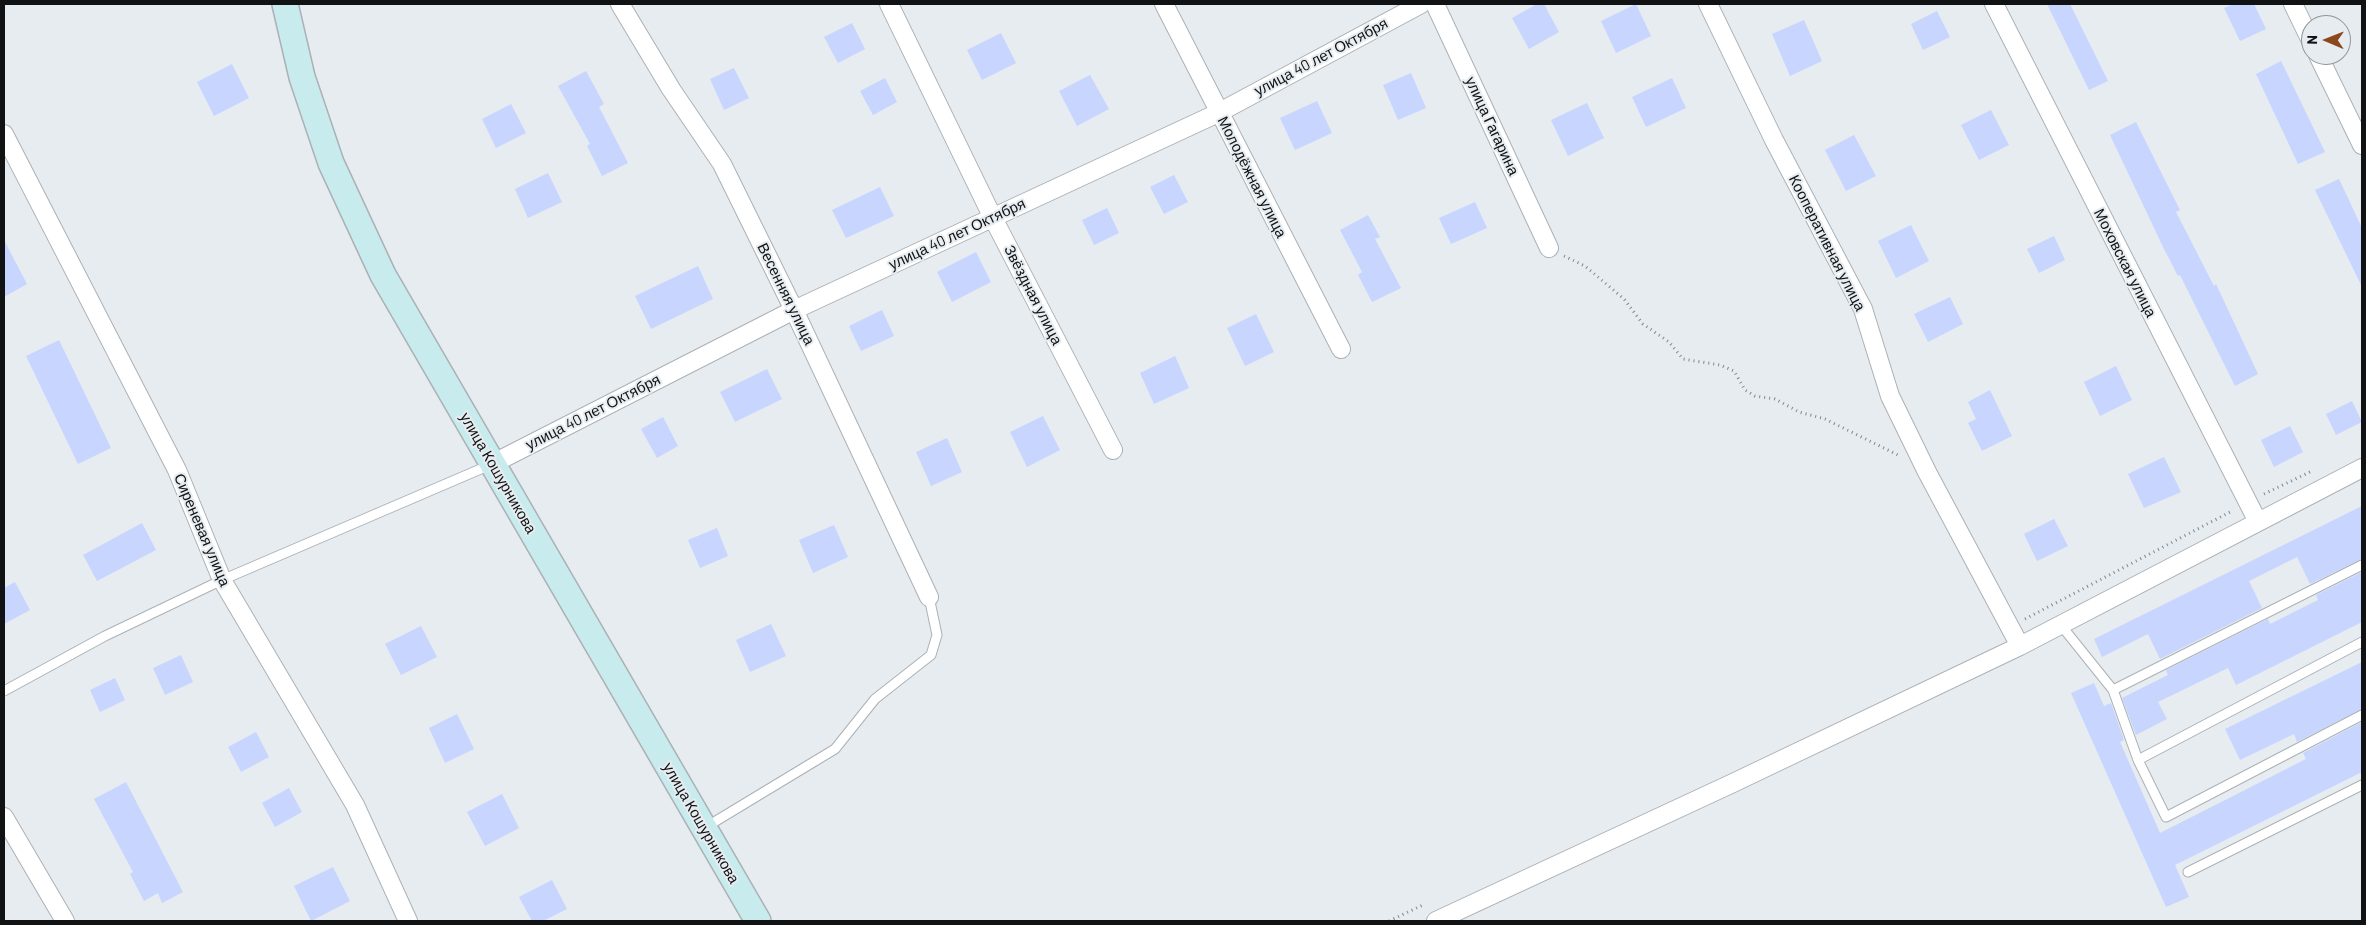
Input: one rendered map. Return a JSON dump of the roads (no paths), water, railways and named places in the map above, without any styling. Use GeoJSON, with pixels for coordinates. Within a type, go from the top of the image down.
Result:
{"type":"FeatureCollection","features":[{"type":"Feature","properties":{"kind":"main road","name":"улица Кошурникова"},"geometry":{"type":"LineString","coordinates":[[285,4],[302,77],[335,172],[382,275],[758,921]]}},
{"type":"Feature","properties":{"kind":"street","name":"Весенняя улица"},"geometry":{"type":"LineString","coordinates":[[620,4],[671,88],[722,164],[794,310],[929,597]]}},
{"type":"Feature","properties":{"kind":"street","name":"Звёздная улица"},"geometry":{"type":"LineString","coordinates":[[889,4],[993,218],[1113,450]]}},
{"type":"Feature","properties":{"kind":"street","name":"Молодёжная улица"},"geometry":{"type":"LineString","coordinates":[[1164,4],[1341,349]]}},
{"type":"Feature","properties":{"kind":"street","name":"улица 40 лет Октября"},"geometry":{"type":"LineString","coordinates":[[492,464],[794,310],[1218,112],[1421,4]]}},
{"type":"Feature","properties":{"kind":"street","name":"улица Гагарина"},"geometry":{"type":"LineString","coordinates":[[1435,4],[1549,248]]}},
{"type":"Feature","properties":{"kind":"street","name":"Кооперативная улица"},"geometry":{"type":"LineString","coordinates":[[1708,4],[1774,140],[1863,309],[1890,396],[1927,472],[2020,646]]}},
{"type":"Feature","properties":{"kind":"street","name":"Моховская улица"},"geometry":{"type":"LineString","coordinates":[[1994,4],[2246,503],[2258,522]]}},
{"type":"Feature","properties":{"kind":"street"},"geometry":{"type":"LineString","coordinates":[[2293,4],[2301,20]]}},
{"type":"Feature","properties":{"kind":"street"},"geometry":{"type":"LineString","coordinates":[[2323,65],[2362,145]]}},
{"type":"Feature","properties":{"kind":"street","name":"Сиреневая улица"},"geometry":{"type":"LineString","coordinates":[[4,134],[177,470],[222,580],[354,805],[408,921]]}},
{"type":"Feature","properties":{"kind":"street"},"geometry":{"type":"LineString","coordinates":[[1436,921],[1733,783],[2020,646],[2362,468]]}},
{"type":"Feature","properties":{"kind":"street"},"geometry":{"type":"LineString","coordinates":[[4,817],[64,921]]}},
{"type":"Feature","properties":{"kind":"lane"},"geometry":{"type":"LineString","coordinates":[[4,691],[105,636],[222,580],[492,464]]}},
{"type":"Feature","properties":{"kind":"lane"},"geometry":{"type":"LineString","coordinates":[[2112,690],[2362,565]]}},
{"type":"Feature","properties":{"kind":"lane"},"geometry":{"type":"LineString","coordinates":[[704,828],[835,749],[876,699],[931,655],[937,636],[929,597]]}},
{"type":"Feature","properties":{"kind":"lane"},"geometry":{"type":"LineString","coordinates":[[2060,624],[2112,690],[2138,760],[2166,817],[2362,715]]}},
{"type":"Feature","properties":{"kind":"lane"},"geometry":{"type":"LineString","coordinates":[[2138,760],[2362,642]]}},
{"type":"Feature","properties":{"kind":"lane"},"geometry":{"type":"LineString","coordinates":[[2188,872],[2362,785]]}}]}
